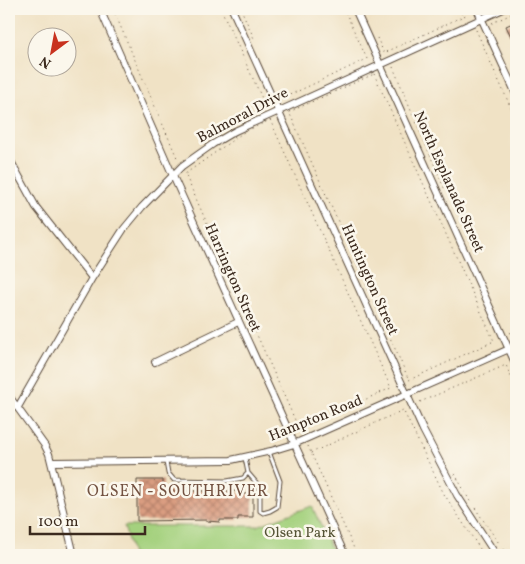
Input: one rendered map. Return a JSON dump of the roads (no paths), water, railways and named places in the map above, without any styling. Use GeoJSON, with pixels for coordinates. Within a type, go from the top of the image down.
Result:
{"type":"FeatureCollection","features":[{"type":"Feature","properties":{"kind":"street","name":"Harrington Street"},"geometry":{"type":"LineString","coordinates":[[100,9],[172,176],[345,555]]}},
{"type":"Feature","properties":{"kind":"street","name":"Huntington Street"},"geometry":{"type":"LineString","coordinates":[[232,9],[423,430],[453,487],[496,555]]}},
{"type":"Feature","properties":{"kind":"street","name":"North Esplanade Street"},"geometry":{"type":"LineString","coordinates":[[355,9],[516,365]]}},
{"type":"Feature","properties":{"kind":"street"},"geometry":{"type":"LineString","coordinates":[[478,9],[516,94]]}},
{"type":"Feature","properties":{"kind":"street","name":"Balmoral Drive"},"geometry":{"type":"LineString","coordinates":[[18,407],[92,278],[123,230],[142,206],[182,166],[235,131],[503,9]]}},
{"type":"Feature","properties":{"kind":"street"},"geometry":{"type":"LineString","coordinates":[[9,158],[36,207],[92,278]]}},
{"type":"Feature","properties":{"kind":"street"},"geometry":{"type":"LineString","coordinates":[[155,362],[238,322]]}},
{"type":"Feature","properties":{"kind":"street","name":"Hampton Road"},"geometry":{"type":"LineString","coordinates":[[52,462],[210,461],[245,458],[269,452],[294,444],[516,346]]}},
{"type":"Feature","properties":{"kind":"street"},"geometry":{"type":"LineString","coordinates":[[9,396],[45,446],[52,462],[74,555]]}},
{"type":"Feature","properties":{"kind":"lane"},"geometry":{"type":"LineString","coordinates":[[245,458],[248,473],[260,488],[260,511],[263,513],[270,512],[278,507],[280,481],[269,452]]}},
{"type":"Feature","properties":{"kind":"lane"},"geometry":{"type":"LineString","coordinates":[[166,461],[168,473],[174,480],[227,481],[243,478],[248,473]]}},
{"type":"Feature","properties":{"kind":"district","name":"OLSEN - SOUTHRIVER"},"geometry":{"type":"Point","coordinates":[178,492]}},
{"type":"Feature","properties":{"kind":"park label","name":"Olsen Park"},"geometry":{"type":"Point","coordinates":[300,533]}}]}
